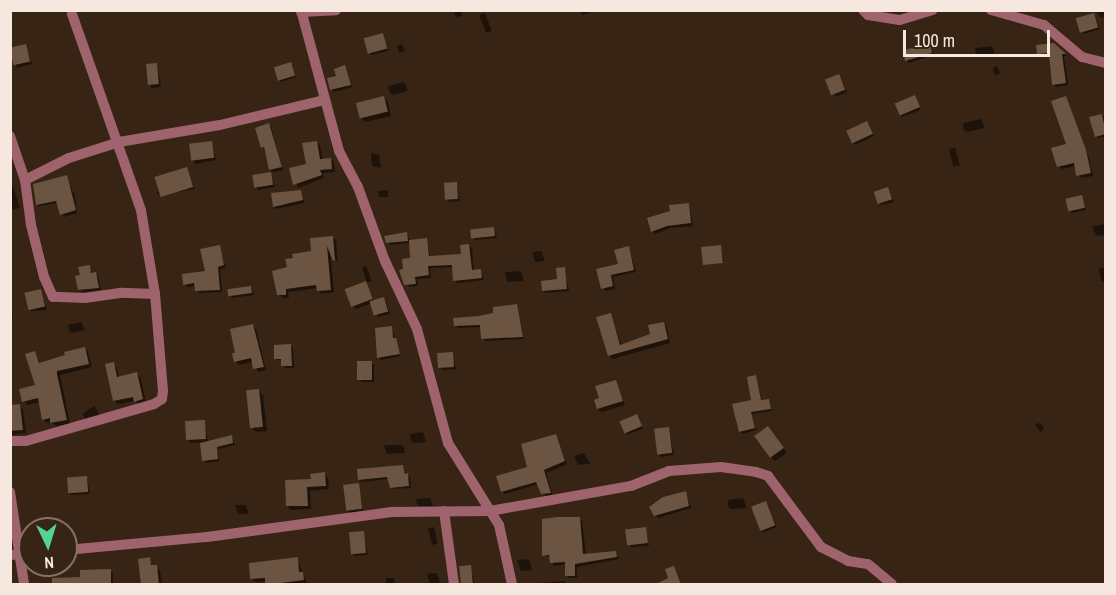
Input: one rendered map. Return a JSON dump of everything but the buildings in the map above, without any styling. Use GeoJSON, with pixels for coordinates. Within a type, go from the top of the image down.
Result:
{"type":"FeatureCollection","features":[{"type":"Feature","properties":{"kind":"street"},"geometry":{"type":"LineString","coordinates":[[336,10],[301,11],[339,151],[358,187],[385,261],[417,329],[448,443],[499,525],[512,585]]}},
{"type":"Feature","properties":{"kind":"street"},"geometry":{"type":"LineString","coordinates":[[863,10],[868,15],[900,20],[933,10]]}},
{"type":"Feature","properties":{"kind":"street"},"geometry":{"type":"LineString","coordinates":[[991,10],[1044,25],[1082,57],[1106,63]]}},
{"type":"Feature","properties":{"kind":"street"},"geometry":{"type":"LineString","coordinates":[[10,441],[26,441],[154,404],[162,399],[155,294],[141,210],[119,142],[72,14]]}},
{"type":"Feature","properties":{"kind":"street"},"geometry":{"type":"LineString","coordinates":[[25,180],[69,158],[119,142],[220,125],[324,100]]}},
{"type":"Feature","properties":{"kind":"street"},"geometry":{"type":"LineString","coordinates":[[10,136],[25,180],[31,225],[44,277],[53,297],[86,298],[120,293],[155,294]]}},
{"type":"Feature","properties":{"kind":"street"},"geometry":{"type":"LineString","coordinates":[[78,549],[207,537],[393,512],[490,511],[631,486],[669,471],[721,467],[768,476],[821,547],[848,561],[868,564],[891,585]]}},
{"type":"Feature","properties":{"kind":"street"},"geometry":{"type":"LineString","coordinates":[[10,492],[18,542]]}},
{"type":"Feature","properties":{"kind":"street"},"geometry":{"type":"LineString","coordinates":[[444,511],[454,585]]}}]}
